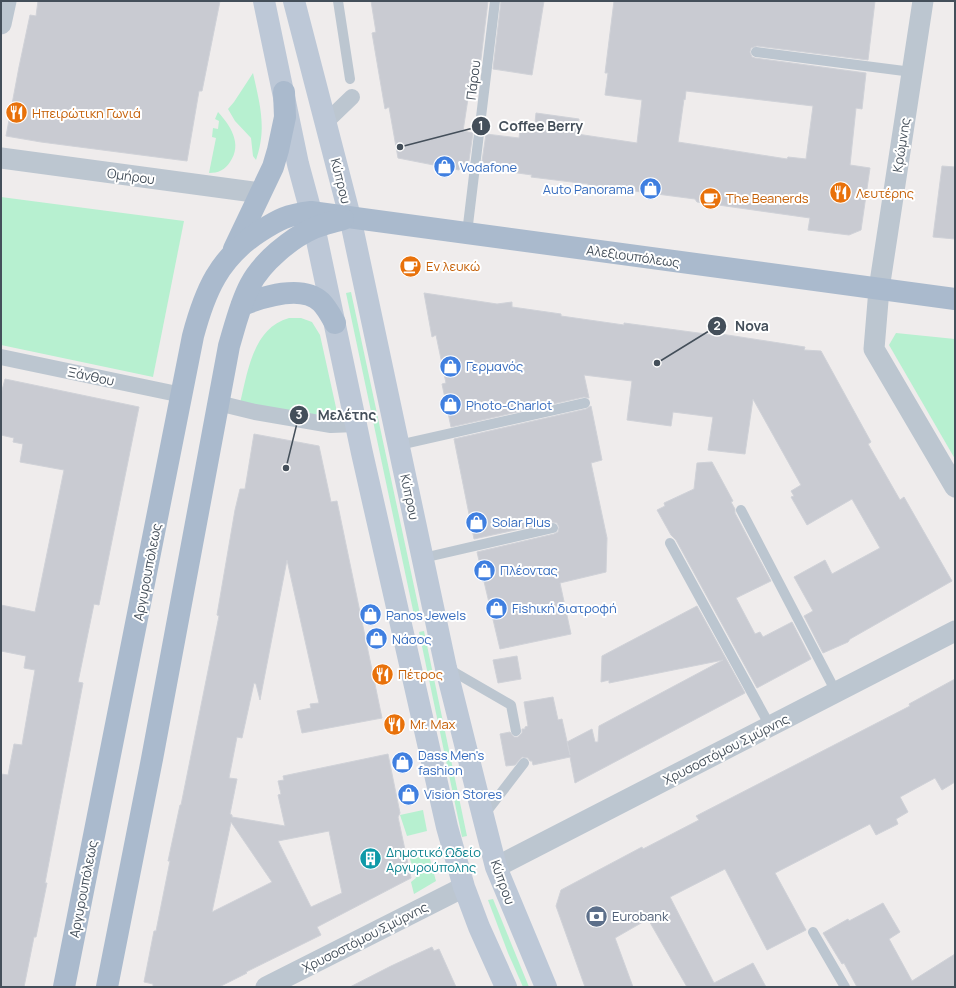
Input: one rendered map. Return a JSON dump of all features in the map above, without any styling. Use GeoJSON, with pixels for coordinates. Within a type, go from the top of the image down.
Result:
{"type":"FeatureCollection","features":[{"type":"Feature","properties":{"kind":"main road"},"geometry":{"type":"LineString","coordinates":[[264,1],[298,164],[312,220],[356,424],[447,827],[464,887],[479,927],[506,987]]}},
{"type":"Feature","properties":{"kind":"main road","name":"Κύπρου"},"geometry":{"type":"LineString","coordinates":[[294,1],[350,217],[446,668],[496,867],[546,987]]}},
{"type":"Feature","properties":{"kind":"main road"},"geometry":{"type":"LineString","coordinates":[[231,254],[273,167],[285,117],[284,92]]}},
{"type":"Feature","properties":{"kind":"main road","name":"Αργυρουπόλεως"},"geometry":{"type":"LineString","coordinates":[[64,987],[193,336],[203,303],[216,274],[231,254],[250,238],[276,221],[291,214],[312,220]]}},
{"type":"Feature","properties":{"kind":"main road","name":"Αλεξιουπόλεως"},"geometry":{"type":"LineString","coordinates":[[312,220],[350,217],[955,299]]}},
{"type":"Feature","properties":{"kind":"main road"},"geometry":{"type":"LineString","coordinates":[[107,987],[229,346],[237,317],[250,285],[261,268],[273,256],[298,237],[312,220]]}},
{"type":"Feature","properties":{"kind":"main road"},"geometry":{"type":"LineString","coordinates":[[242,305],[272,296],[300,294],[313,296],[328,309],[335,323]]}},
{"type":"Feature","properties":{"kind":"street"},"geometry":{"type":"LineString","coordinates":[[1,24],[6,1]]}},
{"type":"Feature","properties":{"kind":"street","name":"Κρώμνης"},"geometry":{"type":"LineString","coordinates":[[923,1],[879,289],[874,350],[955,487]]}},
{"type":"Feature","properties":{"kind":"street"},"geometry":{"type":"LineString","coordinates":[[326,122],[352,97]]}},
{"type":"Feature","properties":{"kind":"street","name":"Ομήρου"},"geometry":{"type":"LineString","coordinates":[[1,158],[260,193]]}},
{"type":"Feature","properties":{"kind":"street","name":"Ξάνθου"},"geometry":{"type":"LineString","coordinates":[[1,357],[182,395]]}},
{"type":"Feature","properties":{"kind":"street"},"geometry":{"type":"LineString","coordinates":[[218,404],[331,425],[356,424]]}},
{"type":"Feature","properties":{"kind":"street","name":"Χρυσοστόμου Σμύρνης"},"geometry":{"type":"LineString","coordinates":[[496,867],[955,631]]}},
{"type":"Feature","properties":{"kind":"street","name":"Χρυσοστόμου Σμύρνης"},"geometry":{"type":"LineString","coordinates":[[266,987],[464,887]]}},
{"type":"Feature","properties":{"kind":"lane"},"geometry":{"type":"LineString","coordinates":[[338,1],[350,78]]}},
{"type":"Feature","properties":{"kind":"lane","name":"Πάρου"},"geometry":{"type":"LineString","coordinates":[[467,233],[495,1]]}},
{"type":"Feature","properties":{"kind":"lane"},"geometry":{"type":"LineString","coordinates":[[756,52],[912,72]]}},
{"type":"Feature","properties":{"kind":"lane"},"geometry":{"type":"LineString","coordinates":[[399,445],[585,403]]}},
{"type":"Feature","properties":{"kind":"lane"},"geometry":{"type":"LineString","coordinates":[[741,510],[836,692]]}},
{"type":"Feature","properties":{"kind":"lane"},"geometry":{"type":"LineString","coordinates":[[423,558],[553,528]]}},
{"type":"Feature","properties":{"kind":"lane"},"geometry":{"type":"LineString","coordinates":[[670,543],[770,726]]}},
{"type":"Feature","properties":{"kind":"lane"},"geometry":{"type":"LineString","coordinates":[[446,668],[511,705],[516,731]]}},
{"type":"Feature","properties":{"kind":"lane"},"geometry":{"type":"LineString","coordinates":[[483,816],[524,763]]}},
{"type":"Feature","properties":{"kind":"lane"},"geometry":{"type":"LineString","coordinates":[[813,932],[846,987]]}},
{"type":"Feature","properties":{"kind":"green space"},"geometry":{"type":"Polygon","coordinates":[[[253,73],[260,106],[262,127],[256,160],[253,156],[251,138],[235,121],[228,109],[253,73]]]}},
{"type":"Feature","properties":{"kind":"green space"},"geometry":{"type":"Polygon","coordinates":[[[218,112],[227,123],[233,135],[235,142],[234,155],[224,169],[218,172],[209,173],[216,138],[212,137],[213,128],[218,129],[219,121],[215,119],[218,112]]]}},
{"type":"Feature","properties":{"kind":"green space"},"geometry":{"type":"Polygon","coordinates":[[[1,197],[184,221],[153,377],[1,345],[1,197]]]}},
{"type":"Feature","properties":{"kind":"green space"},"geometry":{"type":"Polygon","coordinates":[[[351,292],[420,614],[414,615],[346,293],[351,292]]]}},
{"type":"Feature","properties":{"kind":"green space"},"geometry":{"type":"Polygon","coordinates":[[[289,318],[301,318],[312,322],[320,335],[337,412],[325,414],[300,414],[240,403],[254,352],[260,341],[267,331],[277,323],[289,318]]]}},
{"type":"Feature","properties":{"kind":"green space"},"geometry":{"type":"Polygon","coordinates":[[[896,333],[955,339],[955,459],[889,345],[896,333]]]}},
{"type":"Feature","properties":{"kind":"green space"},"geometry":{"type":"Polygon","coordinates":[[[424,631],[467,836],[462,837],[419,632],[424,631]]]}},
{"type":"Feature","properties":{"kind":"green space"},"geometry":{"type":"Polygon","coordinates":[[[423,810],[427,831],[407,836],[400,815],[423,810]]]}},
{"type":"Feature","properties":{"kind":"green space"},"geometry":{"type":"Polygon","coordinates":[[[428,852],[436,881],[414,894],[411,882],[416,878],[409,856],[428,852]]]}},
{"type":"Feature","properties":{"kind":"green space"},"geometry":{"type":"Polygon","coordinates":[[[493,899],[529,987],[523,987],[508,953],[488,900],[493,899]]]}},
{"type":"Feature","properties":{"kind":"building"},"geometry":{"type":"Polygon","coordinates":[[[38,1],[220,1],[202,91],[199,91],[187,161],[6,136],[30,15],[36,16],[38,1]]]}},
{"type":"Feature","properties":{"kind":"building"},"geometry":{"type":"Polygon","coordinates":[[[371,1],[488,1],[480,67],[473,66],[463,131],[473,133],[468,167],[460,166],[459,170],[398,158],[389,107],[385,109],[372,33],[376,32],[371,1]]]}},
{"type":"Feature","properties":{"kind":"building"},"geometry":{"type":"Polygon","coordinates":[[[501,1],[544,1],[532,75],[493,69],[501,1]]]}},
{"type":"Feature","properties":{"kind":"building"},"geometry":{"type":"Polygon","coordinates":[[[614,1],[875,1],[868,60],[757,46],[751,48],[750,52],[752,57],[755,58],[866,73],[862,109],[856,108],[850,165],[870,168],[861,230],[849,235],[808,230],[810,218],[697,202],[695,199],[531,177],[532,175],[481,168],[486,134],[519,138],[520,130],[534,132],[536,113],[579,119],[577,134],[637,143],[642,100],[605,95],[608,73],[605,73],[614,1]],[[686,91],[678,142],[787,159],[788,157],[806,159],[813,106],[686,91]]]}},
{"type":"Feature","properties":{"kind":"building"},"geometry":{"type":"Polygon","coordinates":[[[942,166],[955,167],[955,239],[933,237],[942,166]]]}},
{"type":"Feature","properties":{"kind":"building"},"geometry":{"type":"Polygon","coordinates":[[[424,293],[497,304],[512,302],[512,307],[561,314],[561,316],[721,336],[721,334],[805,347],[804,350],[821,351],[871,442],[868,444],[900,500],[904,497],[952,581],[850,639],[848,642],[823,653],[804,616],[813,611],[794,577],[825,560],[832,574],[880,548],[852,499],[807,525],[791,497],[794,496],[791,491],[801,485],[753,399],[745,454],[708,450],[713,417],[673,412],[671,426],[627,420],[632,381],[584,375],[589,398],[584,397],[451,427],[442,384],[446,383],[436,335],[432,337],[424,293]]]}},
{"type":"Feature","properties":{"kind":"building"},"geometry":{"type":"Polygon","coordinates":[[[5,379],[139,407],[99,605],[94,604],[78,682],[83,683],[45,883],[47,883],[24,987],[1,987],[1,774],[8,775],[14,744],[22,745],[35,670],[24,668],[26,656],[1,651],[1,605],[35,612],[64,470],[20,462],[23,444],[13,442],[14,438],[1,435],[1,394],[5,379]]]}},
{"type":"Feature","properties":{"kind":"building"},"geometry":{"type":"Polygon","coordinates":[[[591,406],[602,460],[591,463],[607,538],[606,572],[560,583],[571,634],[500,649],[477,552],[554,534],[558,532],[559,527],[557,523],[552,522],[474,539],[454,439],[586,409],[591,406]]]}},
{"type":"Feature","properties":{"kind":"building"},"geometry":{"type":"Polygon","coordinates":[[[254,434],[319,446],[331,502],[337,501],[382,718],[302,733],[297,711],[311,708],[310,704],[319,703],[287,560],[260,700],[256,684],[254,683],[242,738],[237,737],[229,778],[237,779],[230,814],[232,817],[285,826],[278,795],[281,794],[278,781],[284,780],[283,776],[388,754],[400,813],[398,817],[411,878],[317,927],[321,935],[219,987],[153,987],[153,984],[144,982],[154,931],[156,931],[170,861],[168,861],[181,805],[219,616],[217,615],[235,510],[240,489],[245,489],[254,434]],[[231,822],[212,912],[272,882],[231,822]],[[329,831],[278,841],[311,907],[342,893],[329,831]]]}},
{"type":"Feature","properties":{"kind":"building"},"geometry":{"type":"Polygon","coordinates":[[[712,462],[733,501],[731,502],[735,509],[735,513],[771,581],[736,598],[755,634],[760,632],[763,637],[792,622],[811,659],[757,688],[676,540],[671,535],[657,510],[665,506],[664,503],[694,489],[697,463],[712,462]]]}},
{"type":"Feature","properties":{"kind":"building"},"geometry":{"type":"Polygon","coordinates":[[[697,606],[745,693],[575,783],[570,757],[533,765],[532,761],[528,758],[522,757],[515,765],[506,766],[500,734],[510,732],[514,737],[518,737],[522,733],[522,729],[525,729],[525,727],[528,726],[524,702],[553,697],[558,720],[562,719],[567,742],[592,729],[595,742],[598,742],[599,726],[723,660],[609,683],[609,680],[601,682],[602,656],[697,606]]]}},
{"type":"Feature","properties":{"kind":"building"},"geometry":{"type":"Polygon","coordinates":[[[517,656],[521,679],[498,683],[493,660],[517,656]]]}},
{"type":"Feature","properties":{"kind":"building"},"geometry":{"type":"Polygon","coordinates":[[[955,679],[955,782],[942,790],[935,778],[900,797],[908,812],[896,819],[898,824],[876,835],[870,824],[775,873],[806,930],[767,950],[725,869],[670,897],[714,983],[753,963],[766,987],[687,987],[648,919],[615,938],[633,987],[585,987],[556,906],[561,890],[642,847],[643,849],[699,820],[696,816],[910,706],[909,704],[955,679]]]}},
{"type":"Feature","properties":{"kind":"building"},"geometry":{"type":"Polygon","coordinates":[[[883,903],[900,932],[889,939],[912,981],[955,954],[955,987],[857,987],[844,963],[842,964],[823,933],[848,919],[849,921],[883,903]]]}},
{"type":"Feature","properties":{"kind":"building"},"geometry":{"type":"Polygon","coordinates":[[[432,947],[434,951],[439,949],[456,987],[350,987],[391,966],[432,947]]]}},
{"type":"Feature","properties":{"kind":"place","name":"Ηπειρώτικη Γωνιά"},"geometry":{"type":"Point","coordinates":[17,113]}},
{"type":"Feature","properties":{"kind":"place","name":"Coffee Berry"},"geometry":{"type":"Point","coordinates":[400,147]}},
{"type":"Feature","properties":{"kind":"place","name":"Vodafone"},"geometry":{"type":"Point","coordinates":[445,167]}},
{"type":"Feature","properties":{"kind":"place","name":"Auto Panorama"},"geometry":{"type":"Point","coordinates":[650,189]}},
{"type":"Feature","properties":{"kind":"place","name":"Λευτέρης"},"geometry":{"type":"Point","coordinates":[840,193]}},
{"type":"Feature","properties":{"kind":"place","name":"The Beanerds"},"geometry":{"type":"Point","coordinates":[710,198]}},
{"type":"Feature","properties":{"kind":"place","name":"Εν λευκώ"},"geometry":{"type":"Point","coordinates":[411,266]}},
{"type":"Feature","properties":{"kind":"place","name":"Nova"},"geometry":{"type":"Point","coordinates":[657,363]}},
{"type":"Feature","properties":{"kind":"place","name":"Γερμανός"},"geometry":{"type":"Point","coordinates":[450,366]}},
{"type":"Feature","properties":{"kind":"place","name":"Photo-Charlot"},"geometry":{"type":"Point","coordinates":[450,405]}},
{"type":"Feature","properties":{"kind":"place","name":"Μελέτης"},"geometry":{"type":"Point","coordinates":[286,468]}},
{"type":"Feature","properties":{"kind":"place","name":"Solar Plus"},"geometry":{"type":"Point","coordinates":[477,522]}},
{"type":"Feature","properties":{"kind":"place","name":"Πλέοντας"},"geometry":{"type":"Point","coordinates":[485,570]}},
{"type":"Feature","properties":{"kind":"place","name":"Fishική διατροφή"},"geometry":{"type":"Point","coordinates":[497,608]}},
{"type":"Feature","properties":{"kind":"place","name":"Panos Jewels"},"geometry":{"type":"Point","coordinates":[371,615]}},
{"type":"Feature","properties":{"kind":"place","name":"Νάσος"},"geometry":{"type":"Point","coordinates":[376,639]}},
{"type":"Feature","properties":{"kind":"place","name":"Πέτρος"},"geometry":{"type":"Point","coordinates":[383,674]}},
{"type":"Feature","properties":{"kind":"place","name":"Mr. Max"},"geometry":{"type":"Point","coordinates":[395,724]}},
{"type":"Feature","properties":{"kind":"place","name":"Dass Men's fashion"},"geometry":{"type":"Point","coordinates":[402,762]}},
{"type":"Feature","properties":{"kind":"place","name":"Vision Stores"},"geometry":{"type":"Point","coordinates":[408,794]}},
{"type":"Feature","properties":{"kind":"place","name":"Δημοτικό Ωδείο Αργυρούπολης"},"geometry":{"type":"Point","coordinates":[371,859]}},
{"type":"Feature","properties":{"kind":"place","name":"Eurobank"},"geometry":{"type":"Point","coordinates":[596,916]}}]}
